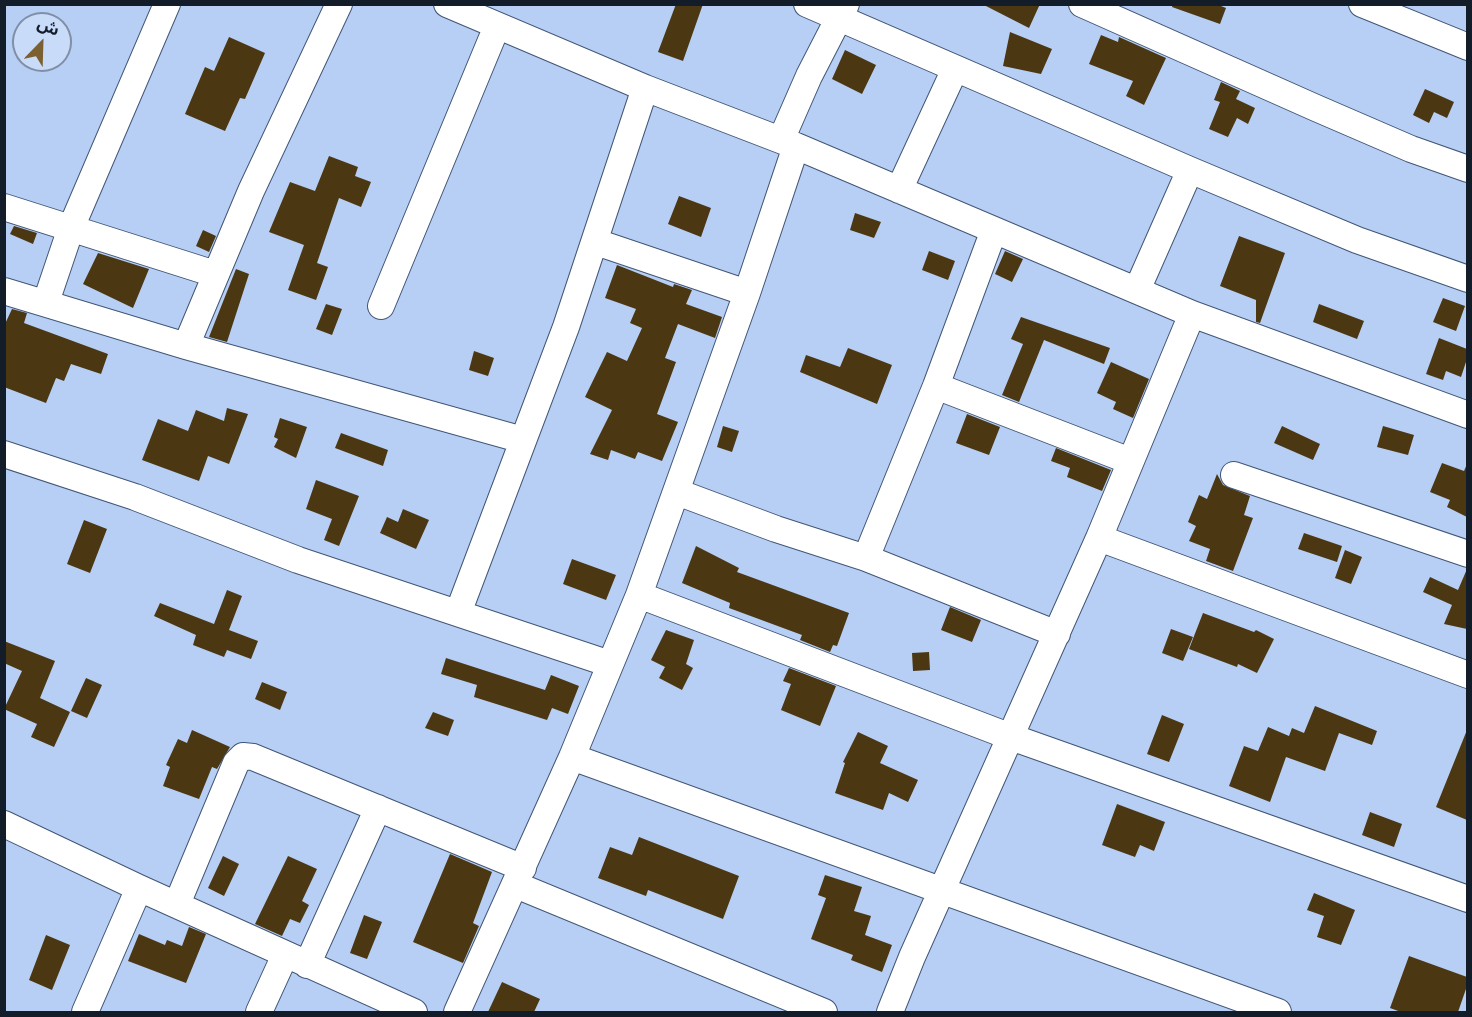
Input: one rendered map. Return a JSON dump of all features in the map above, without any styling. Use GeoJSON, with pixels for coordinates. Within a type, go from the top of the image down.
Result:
{"type":"FeatureCollection","features":[{"type":"Feature","properties":{"kind":"street"},"geometry":{"type":"LineString","coordinates":[[46,302],[71,228],[167,4]]}},
{"type":"Feature","properties":{"kind":"street"},"geometry":{"type":"LineString","coordinates":[[186,346],[215,274],[339,4]]}},
{"type":"Feature","properties":{"kind":"street"},"geometry":{"type":"LineString","coordinates":[[447,4],[645,88],[789,143],[1192,314],[1467,415]]}},
{"type":"Feature","properties":{"kind":"street"},"geometry":{"type":"LineString","coordinates":[[807,4],[842,11],[955,69],[1190,170],[1357,240],[1467,279]]}},
{"type":"Feature","properties":{"kind":"street"},"geometry":{"type":"LineString","coordinates":[[1362,4],[1467,47]]}},
{"type":"Feature","properties":{"kind":"street"},"geometry":{"type":"LineString","coordinates":[[1098,8],[1337,117],[1467,169]]}},
{"type":"Feature","properties":{"kind":"street"},"geometry":{"type":"LineString","coordinates":[[457,1012],[572,757],[639,595],[747,293],[789,143],[842,11]]}},
{"type":"Feature","properties":{"kind":"street"},"geometry":{"type":"LineString","coordinates":[[381,306],[497,26]]}},
{"type":"Feature","properties":{"kind":"street"},"geometry":{"type":"LineString","coordinates":[[899,190],[955,69]]}},
{"type":"Feature","properties":{"kind":"street"},"geometry":{"type":"LineString","coordinates":[[458,613],[596,242],[645,88]]}},
{"type":"Feature","properties":{"kind":"street"},"geometry":{"type":"LineString","coordinates":[[1137,290],[1190,170]]}},
{"type":"Feature","properties":{"kind":"street"},"geometry":{"type":"LineString","coordinates":[[4,207],[215,274]]}},
{"type":"Feature","properties":{"kind":"street"},"geometry":{"type":"LineString","coordinates":[[866,558],[936,386],[994,230]]}},
{"type":"Feature","properties":{"kind":"street"},"geometry":{"type":"LineString","coordinates":[[596,242],[747,293]]}},
{"type":"Feature","properties":{"kind":"street"},"geometry":{"type":"LineString","coordinates":[[4,291],[186,346],[523,440]]}},
{"type":"Feature","properties":{"kind":"street"},"geometry":{"type":"LineString","coordinates":[[890,1012],[1099,538],[1192,314]]}},
{"type":"Feature","properties":{"kind":"street"},"geometry":{"type":"LineString","coordinates":[[936,386],[1130,461]]}},
{"type":"Feature","properties":{"kind":"street"},"geometry":{"type":"LineString","coordinates":[[4,454],[135,497],[298,560],[610,664]]}},
{"type":"Feature","properties":{"kind":"street"},"geometry":{"type":"LineString","coordinates":[[1234,475],[1467,554]]}},
{"type":"Feature","properties":{"kind":"street"},"geometry":{"type":"LineString","coordinates":[[677,492],[776,529],[866,558],[1057,634]]}},
{"type":"Feature","properties":{"kind":"street"},"geometry":{"type":"LineString","coordinates":[[1099,538],[1467,675]]}},
{"type":"Feature","properties":{"kind":"street"},"geometry":{"type":"LineString","coordinates":[[639,595],[1011,738],[1467,897]]}},
{"type":"Feature","properties":{"kind":"street"},"geometry":{"type":"LineString","coordinates":[[177,904],[232,773],[243,756],[253,757],[378,808],[519,876],[824,1012]]}},
{"type":"Feature","properties":{"kind":"street"},"geometry":{"type":"LineString","coordinates":[[572,757],[1278,1012]]}},
{"type":"Feature","properties":{"kind":"street"},"geometry":{"type":"LineString","coordinates":[[259,1012],[296,960],[378,808]]}},
{"type":"Feature","properties":{"kind":"street"},"geometry":{"type":"LineString","coordinates":[[4,824],[296,960],[414,1012]]}},
{"type":"Feature","properties":{"kind":"street"},"geometry":{"type":"LineString","coordinates":[[85,1012],[139,888]]}},
{"type":"Feature","properties":{"kind":"building"},"geometry":{"type":"Polygon","coordinates":[[[676,4],[703,4],[683,61],[658,52],[676,4]]]}},
{"type":"Feature","properties":{"kind":"building"},"geometry":{"type":"Polygon","coordinates":[[[982,4],[1040,4],[1029,28],[982,4]]]}},
{"type":"Feature","properties":{"kind":"building"},"geometry":{"type":"Polygon","coordinates":[[[1173,4],[1216,4],[1226,8],[1220,24],[1172,7],[1173,4]]]}},
{"type":"Feature","properties":{"kind":"building"},"geometry":{"type":"Polygon","coordinates":[[[1010,32],[1052,49],[1041,74],[1003,66],[1010,32]]]}},
{"type":"Feature","properties":{"kind":"building"},"geometry":{"type":"Polygon","coordinates":[[[1101,35],[1118,42],[1119,37],[1166,58],[1144,105],[1126,96],[1133,81],[1089,64],[1101,35]]]}},
{"type":"Feature","properties":{"kind":"building"},"geometry":{"type":"Polygon","coordinates":[[[229,37],[265,53],[245,99],[240,98],[225,131],[185,114],[205,67],[214,71],[229,37]]]}},
{"type":"Feature","properties":{"kind":"building"},"geometry":{"type":"Polygon","coordinates":[[[845,50],[876,65],[862,94],[832,79],[845,50]]]}},
{"type":"Feature","properties":{"kind":"building"},"geometry":{"type":"Polygon","coordinates":[[[1221,82],[1240,91],[1236,99],[1255,108],[1248,124],[1237,118],[1228,137],[1209,129],[1220,102],[1214,100],[1221,82]]]}},
{"type":"Feature","properties":{"kind":"building"},"geometry":{"type":"Polygon","coordinates":[[[1425,89],[1454,102],[1447,118],[1434,112],[1429,123],[1413,115],[1425,89]]]}},
{"type":"Feature","properties":{"kind":"building"},"geometry":{"type":"Polygon","coordinates":[[[329,156],[358,167],[355,176],[371,182],[361,207],[339,198],[317,263],[328,267],[316,300],[288,290],[304,245],[269,232],[290,182],[315,191],[329,156]]]}},
{"type":"Feature","properties":{"kind":"building"},"geometry":{"type":"Polygon","coordinates":[[[679,196],[711,208],[701,237],[668,224],[679,196]]]}},
{"type":"Feature","properties":{"kind":"building"},"geometry":{"type":"Polygon","coordinates":[[[855,213],[881,222],[874,238],[850,230],[855,213]]]}},
{"type":"Feature","properties":{"kind":"building"},"geometry":{"type":"Polygon","coordinates":[[[14,226],[37,233],[33,244],[10,234],[14,226]]]}},
{"type":"Feature","properties":{"kind":"building"},"geometry":{"type":"Polygon","coordinates":[[[203,230],[216,236],[209,252],[196,246],[203,230]]]}},
{"type":"Feature","properties":{"kind":"building"},"geometry":{"type":"Polygon","coordinates":[[[1239,236],[1285,253],[1260,323],[1256,322],[1256,300],[1220,286],[1239,236]]]}},
{"type":"Feature","properties":{"kind":"building"},"geometry":{"type":"Polygon","coordinates":[[[929,251],[955,261],[948,280],[922,270],[929,251]]]}},
{"type":"Feature","properties":{"kind":"building"},"geometry":{"type":"Polygon","coordinates":[[[1005,251],[1023,259],[1012,282],[995,274],[1005,251]]]}},
{"type":"Feature","properties":{"kind":"building"},"geometry":{"type":"Polygon","coordinates":[[[98,253],[149,269],[133,308],[83,284],[98,253]]]}},
{"type":"Feature","properties":{"kind":"building"},"geometry":{"type":"Polygon","coordinates":[[[617,265],[673,287],[674,284],[692,290],[686,304],[722,317],[715,338],[678,324],[665,358],[676,362],[657,414],[678,422],[662,461],[638,452],[635,459],[611,450],[608,460],[590,454],[612,410],[585,397],[607,352],[627,361],[642,328],[630,323],[636,309],[605,298],[617,265]]]}},
{"type":"Feature","properties":{"kind":"building"},"geometry":{"type":"Polygon","coordinates":[[[236,269],[249,274],[227,342],[209,337],[236,269]]]}},
{"type":"Feature","properties":{"kind":"building"},"geometry":{"type":"Polygon","coordinates":[[[1443,298],[1465,306],[1456,331],[1433,322],[1443,298]]]}},
{"type":"Feature","properties":{"kind":"building"},"geometry":{"type":"Polygon","coordinates":[[[326,304],[342,309],[332,335],[316,329],[326,304]]]}},
{"type":"Feature","properties":{"kind":"building"},"geometry":{"type":"Polygon","coordinates":[[[1319,304],[1364,321],[1357,339],[1313,322],[1319,304]]]}},
{"type":"Feature","properties":{"kind":"building"},"geometry":{"type":"Polygon","coordinates":[[[12,309],[27,313],[24,323],[108,354],[101,374],[71,364],[64,381],[56,378],[46,403],[4,387],[4,326],[12,309]]]}},
{"type":"Feature","properties":{"kind":"building"},"geometry":{"type":"Polygon","coordinates":[[[1021,317],[1110,348],[1104,364],[1044,340],[1019,402],[1002,395],[1023,344],[1011,339],[1021,317]]]}},
{"type":"Feature","properties":{"kind":"building"},"geometry":{"type":"Polygon","coordinates":[[[1439,338],[1467,349],[1467,359],[1461,377],[1446,371],[1443,380],[1426,374],[1439,338]]]}},
{"type":"Feature","properties":{"kind":"building"},"geometry":{"type":"Polygon","coordinates":[[[848,348],[892,365],[877,404],[800,372],[806,355],[840,367],[848,348]]]}},
{"type":"Feature","properties":{"kind":"building"},"geometry":{"type":"Polygon","coordinates":[[[474,351],[494,358],[488,376],[469,370],[474,351]]]}},
{"type":"Feature","properties":{"kind":"building"},"geometry":{"type":"Polygon","coordinates":[[[1111,362],[1149,379],[1133,418],[1113,409],[1116,402],[1097,393],[1111,362]]]}},
{"type":"Feature","properties":{"kind":"building"},"geometry":{"type":"Polygon","coordinates":[[[227,408],[248,414],[229,464],[208,456],[199,481],[142,460],[158,419],[188,431],[196,410],[224,421],[227,408]]]}},
{"type":"Feature","properties":{"kind":"building"},"geometry":{"type":"Polygon","coordinates":[[[967,414],[1000,427],[989,455],[956,443],[967,414]]]}},
{"type":"Feature","properties":{"kind":"building"},"geometry":{"type":"Polygon","coordinates":[[[280,418],[307,427],[296,458],[274,447],[278,439],[274,437],[280,418]]]}},
{"type":"Feature","properties":{"kind":"building"},"geometry":{"type":"Polygon","coordinates":[[[723,426],[739,431],[732,452],[717,447],[723,426]]]}},
{"type":"Feature","properties":{"kind":"building"},"geometry":{"type":"Polygon","coordinates":[[[1282,426],[1320,444],[1313,460],[1274,443],[1282,426]]]}},
{"type":"Feature","properties":{"kind":"building"},"geometry":{"type":"Polygon","coordinates":[[[1383,426],[1414,435],[1408,455],[1377,447],[1383,426]]]}},
{"type":"Feature","properties":{"kind":"building"},"geometry":{"type":"Polygon","coordinates":[[[341,433],[388,450],[383,466],[335,448],[341,433]]]}},
{"type":"Feature","properties":{"kind":"building"},"geometry":{"type":"Polygon","coordinates":[[[1056,448],[1111,470],[1102,491],[1067,477],[1070,468],[1051,461],[1056,448]]]}},
{"type":"Feature","properties":{"kind":"building"},"geometry":{"type":"Polygon","coordinates":[[[1442,463],[1464,471],[1467,464],[1467,517],[1447,507],[1450,500],[1430,492],[1442,463]]]}},
{"type":"Feature","properties":{"kind":"building"},"geometry":{"type":"Polygon","coordinates":[[[1217,474],[1223,485],[1250,496],[1244,515],[1253,518],[1233,571],[1206,561],[1210,549],[1189,541],[1196,526],[1188,522],[1199,495],[1207,499],[1217,474]]]}},
{"type":"Feature","properties":{"kind":"building"},"geometry":{"type":"Polygon","coordinates":[[[316,480],[359,496],[339,546],[324,540],[332,519],[306,509],[316,480]]]}},
{"type":"Feature","properties":{"kind":"building"},"geometry":{"type":"Polygon","coordinates":[[[403,509],[429,520],[416,549],[380,533],[387,517],[398,522],[403,509]]]}},
{"type":"Feature","properties":{"kind":"building"},"geometry":{"type":"Polygon","coordinates":[[[84,520],[107,529],[90,573],[67,564],[84,520]]]}},
{"type":"Feature","properties":{"kind":"building"},"geometry":{"type":"Polygon","coordinates":[[[1304,533],[1342,546],[1337,562],[1298,549],[1304,533]]]}},
{"type":"Feature","properties":{"kind":"building"},"geometry":{"type":"Polygon","coordinates":[[[696,546],[739,568],[737,572],[849,613],[837,646],[833,645],[830,652],[800,640],[802,635],[729,608],[730,603],[682,583],[696,546]]]}},
{"type":"Feature","properties":{"kind":"building"},"geometry":{"type":"Polygon","coordinates":[[[1345,550],[1362,557],[1351,584],[1335,578],[1345,550]]]}},
{"type":"Feature","properties":{"kind":"building"},"geometry":{"type":"Polygon","coordinates":[[[572,559],[616,575],[606,600],[563,584],[572,559]]]}},
{"type":"Feature","properties":{"kind":"building"},"geometry":{"type":"Polygon","coordinates":[[[1467,569],[1467,629],[1444,624],[1452,605],[1423,592],[1430,577],[1458,590],[1467,569]]]}},
{"type":"Feature","properties":{"kind":"building"},"geometry":{"type":"Polygon","coordinates":[[[227,590],[242,596],[229,630],[258,641],[251,659],[227,650],[224,657],[193,645],[196,635],[154,616],[160,603],[214,624],[227,590]]]}},
{"type":"Feature","properties":{"kind":"building"},"geometry":{"type":"Polygon","coordinates":[[[950,607],[981,620],[972,642],[941,630],[950,607]]]}},
{"type":"Feature","properties":{"kind":"building"},"geometry":{"type":"Polygon","coordinates":[[[1203,613],[1254,632],[1256,630],[1274,639],[1257,673],[1238,664],[1237,667],[1189,649],[1203,613]]]}},
{"type":"Feature","properties":{"kind":"building"},"geometry":{"type":"Polygon","coordinates":[[[1171,629],[1193,637],[1183,661],[1162,653],[1171,629]]]}},
{"type":"Feature","properties":{"kind":"building"},"geometry":{"type":"Polygon","coordinates":[[[666,630],[694,640],[686,664],[693,668],[682,690],[659,678],[665,667],[651,660],[666,630]]]}},
{"type":"Feature","properties":{"kind":"building"},"geometry":{"type":"Polygon","coordinates":[[[4,641],[55,661],[40,698],[70,712],[54,747],[31,737],[37,724],[4,709],[22,671],[4,663],[4,641]]]}},
{"type":"Feature","properties":{"kind":"building"},"geometry":{"type":"Polygon","coordinates":[[[929,652],[930,670],[913,671],[912,653],[929,652]]]}},
{"type":"Feature","properties":{"kind":"building"},"geometry":{"type":"Polygon","coordinates":[[[446,658],[545,690],[551,675],[579,686],[568,714],[552,708],[547,720],[474,697],[477,685],[441,674],[446,658]]]}},
{"type":"Feature","properties":{"kind":"building"},"geometry":{"type":"Polygon","coordinates":[[[789,668],[836,686],[820,726],[781,710],[791,684],[783,681],[789,668]]]}},
{"type":"Feature","properties":{"kind":"building"},"geometry":{"type":"Polygon","coordinates":[[[86,678],[102,685],[87,718],[71,711],[86,678]]]}},
{"type":"Feature","properties":{"kind":"building"},"geometry":{"type":"Polygon","coordinates":[[[262,682],[287,692],[280,710],[255,699],[262,682]]]}},
{"type":"Feature","properties":{"kind":"building"},"geometry":{"type":"Polygon","coordinates":[[[1315,706],[1377,731],[1372,745],[1339,733],[1325,771],[1286,757],[1270,802],[1229,786],[1244,746],[1258,751],[1268,727],[1289,736],[1292,728],[1304,733],[1315,706]]]}},
{"type":"Feature","properties":{"kind":"building"},"geometry":{"type":"Polygon","coordinates":[[[433,712],[454,720],[448,736],[425,728],[433,712]]]}},
{"type":"Feature","properties":{"kind":"building"},"geometry":{"type":"Polygon","coordinates":[[[1162,715],[1184,724],[1169,762],[1147,754],[1162,715]]]}},
{"type":"Feature","properties":{"kind":"building"},"geometry":{"type":"Polygon","coordinates":[[[192,730],[230,747],[217,769],[212,767],[199,799],[163,786],[170,767],[166,765],[178,739],[187,743],[192,730]]]}},
{"type":"Feature","properties":{"kind":"building"},"geometry":{"type":"Polygon","coordinates":[[[1467,730],[1467,820],[1436,807],[1467,730]]]}},
{"type":"Feature","properties":{"kind":"building"},"geometry":{"type":"Polygon","coordinates":[[[858,732],[888,746],[880,763],[918,780],[908,802],[889,793],[883,810],[835,793],[845,763],[843,762],[858,732]]]}},
{"type":"Feature","properties":{"kind":"building"},"geometry":{"type":"Polygon","coordinates":[[[1117,804],[1165,822],[1154,851],[1140,845],[1135,857],[1102,845],[1117,804]]]}},
{"type":"Feature","properties":{"kind":"building"},"geometry":{"type":"Polygon","coordinates":[[[1370,812],[1402,824],[1394,847],[1362,835],[1370,812]]]}},
{"type":"Feature","properties":{"kind":"building"},"geometry":{"type":"Polygon","coordinates":[[[639,837],[739,876],[723,919],[648,890],[646,896],[598,878],[610,847],[632,855],[639,837]]]}},
{"type":"Feature","properties":{"kind":"building"},"geometry":{"type":"Polygon","coordinates":[[[450,854],[492,872],[473,923],[479,926],[463,963],[413,942],[450,854]]]}},
{"type":"Feature","properties":{"kind":"building"},"geometry":{"type":"Polygon","coordinates":[[[223,856],[239,864],[224,896],[208,888],[223,856]]]}},
{"type":"Feature","properties":{"kind":"building"},"geometry":{"type":"Polygon","coordinates":[[[288,856],[317,869],[302,901],[309,905],[300,923],[290,919],[282,936],[255,924],[288,856]]]}},
{"type":"Feature","properties":{"kind":"building"},"geometry":{"type":"Polygon","coordinates":[[[825,875],[862,887],[854,911],[871,916],[865,935],[892,945],[882,972],[851,960],[853,955],[811,939],[826,898],[818,895],[825,875]]]}},
{"type":"Feature","properties":{"kind":"building"},"geometry":{"type":"Polygon","coordinates":[[[1314,893],[1355,910],[1341,945],[1317,937],[1324,916],[1307,910],[1314,893]]]}},
{"type":"Feature","properties":{"kind":"building"},"geometry":{"type":"Polygon","coordinates":[[[364,915],[382,922],[367,959],[350,953],[364,915]]]}},
{"type":"Feature","properties":{"kind":"building"},"geometry":{"type":"Polygon","coordinates":[[[189,927],[206,934],[186,983],[128,961],[139,934],[165,945],[167,940],[182,946],[189,927]]]}},
{"type":"Feature","properties":{"kind":"building"},"geometry":{"type":"Polygon","coordinates":[[[46,935],[70,945],[52,990],[29,980],[46,935]]]}},
{"type":"Feature","properties":{"kind":"building"},"geometry":{"type":"Polygon","coordinates":[[[1409,956],[1467,977],[1467,986],[1458,1012],[1401,1012],[1390,1008],[1409,956]]]}},
{"type":"Feature","properties":{"kind":"building"},"geometry":{"type":"Polygon","coordinates":[[[502,982],[540,999],[534,1012],[488,1012],[502,982]]]}}]}
